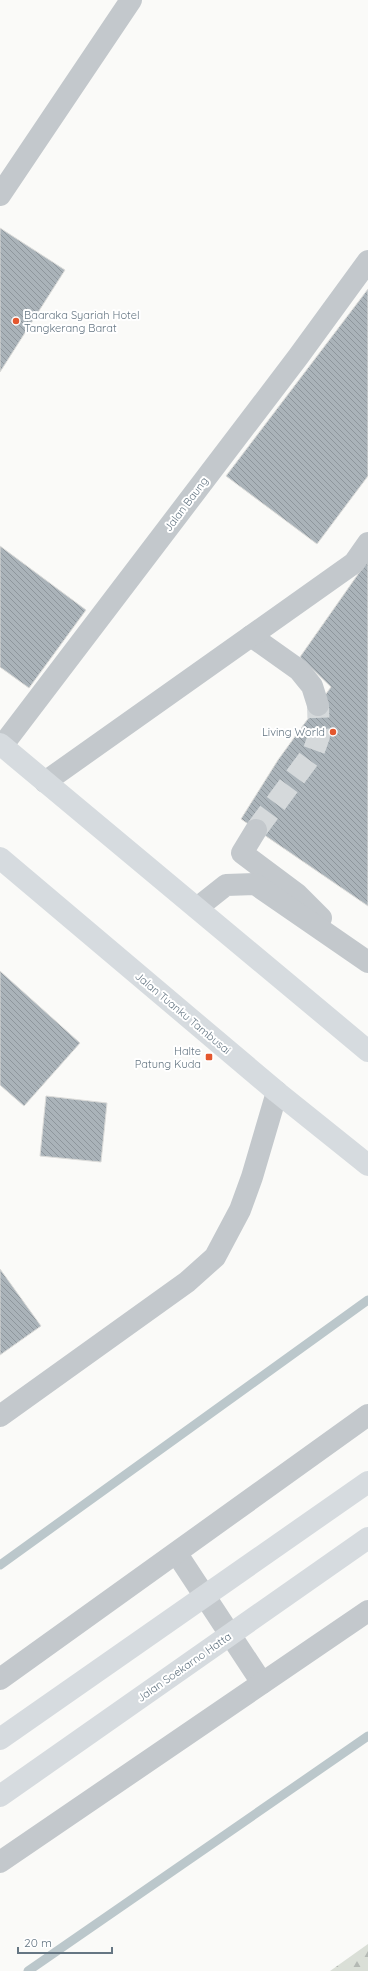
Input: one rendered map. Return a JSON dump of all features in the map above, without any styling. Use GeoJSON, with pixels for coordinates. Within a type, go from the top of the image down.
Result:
{"type":"FeatureCollection","features":[{"type":"Feature","properties":{"kind":"main road"},"geometry":{"type":"LineString","coordinates":[[1,745],[368,1050]]}},
{"type":"Feature","properties":{"kind":"main road","name":"Jalan Tuanku Tambusai"},"geometry":{"type":"LineString","coordinates":[[0,858],[277,1092],[368,1165]]}},
{"type":"Feature","properties":{"kind":"main road"},"geometry":{"type":"LineString","coordinates":[[0,1739],[368,1482]]}},
{"type":"Feature","properties":{"kind":"main road","name":"Jalan Soekarno Hatta"},"geometry":{"type":"LineString","coordinates":[[0,1796],[368,1538]]}},
{"type":"Feature","properties":{"kind":"street"},"geometry":{"type":"LineString","coordinates":[[0,195],[131,0]]}},
{"type":"Feature","properties":{"kind":"street","name":"Jalan Baung"},"geometry":{"type":"LineString","coordinates":[[1,745],[293,364],[368,261]]}},
{"type":"Feature","properties":{"kind":"street"},"geometry":{"type":"LineString","coordinates":[[45,782],[354,563],[368,543]]}},
{"type":"Feature","properties":{"kind":"street"},"geometry":{"type":"LineString","coordinates":[[251,636],[299,670],[312,686],[318,705]]}},
{"type":"Feature","properties":{"kind":"street"},"geometry":{"type":"LineString","coordinates":[[256,830],[242,853],[297,894],[363,959]]}},
{"type":"Feature","properties":{"kind":"street"},"geometry":{"type":"LineString","coordinates":[[197,908],[226,885],[255,884],[363,959]]}},
{"type":"Feature","properties":{"kind":"street"},"geometry":{"type":"LineString","coordinates":[[0,1416],[187,1282],[216,1257],[244,1196],[277,1092]]}},
{"type":"Feature","properties":{"kind":"street"},"geometry":{"type":"LineString","coordinates":[[0,1679],[368,1415]]}},
{"type":"Feature","properties":{"kind":"street"},"geometry":{"type":"LineString","coordinates":[[176,1554],[262,1683]]}},
{"type":"Feature","properties":{"kind":"street"},"geometry":{"type":"LineString","coordinates":[[0,1862],[368,1611]]}},
{"type":"Feature","properties":{"kind":"green space"},"geometry":{"type":"Polygon","coordinates":[[[368,1944],[368,1971],[330,1971],[368,1944]]]}},
{"type":"Feature","properties":{"kind":"building","name":"Baaraka Syariah Hotel Tangkerang Barat"},"geometry":{"type":"Polygon","coordinates":[[[0,228],[65,270],[0,372],[0,228]]]}},
{"type":"Feature","properties":{"kind":"building"},"geometry":{"type":"Polygon","coordinates":[[[368,289],[368,476],[317,544],[226,476],[368,289]]]}},
{"type":"Feature","properties":{"kind":"building"},"geometry":{"type":"Polygon","coordinates":[[[0,546],[86,610],[29,688],[0,667],[0,546]]]}},
{"type":"Feature","properties":{"kind":"building","name":"Living World"},"geometry":{"type":"Polygon","coordinates":[[[368,560],[368,906],[241,819],[278,760],[331,687],[300,657],[368,560]]]}},
{"type":"Feature","properties":{"kind":"building"},"geometry":{"type":"Polygon","coordinates":[[[0,971],[80,1043],[24,1106],[0,1085],[0,971]]]}},
{"type":"Feature","properties":{"kind":"building"},"geometry":{"type":"Polygon","coordinates":[[[46,1096],[107,1103],[101,1162],[40,1156],[46,1096]]]}},
{"type":"Feature","properties":{"kind":"building"},"geometry":{"type":"Polygon","coordinates":[[[0,1269],[41,1326],[0,1355],[0,1269]]]}},
{"type":"Feature","properties":{"kind":"waterway"},"geometry":{"type":"LineString","coordinates":[[0,1565],[368,1300]]}},
{"type":"Feature","properties":{"kind":"waterway"},"geometry":{"type":"LineString","coordinates":[[28,1971],[368,1736]]}},
{"type":"Feature","properties":{"kind":"tunnel"},"geometry":{"type":"LineString","coordinates":[[256,830],[313,753],[319,736],[318,705]]}},
{"type":"Feature","properties":{"kind":"place","name":"Baaraka Syariah Hotel Tangkerang Barat"},"geometry":{"type":"Point","coordinates":[16,321]}},
{"type":"Feature","properties":{"kind":"place","name":"Living World"},"geometry":{"type":"Point","coordinates":[333,732]}},
{"type":"Feature","properties":{"kind":"place","name":"Halte Patung Kuda"},"geometry":{"type":"Point","coordinates":[209,1057]}}]}
